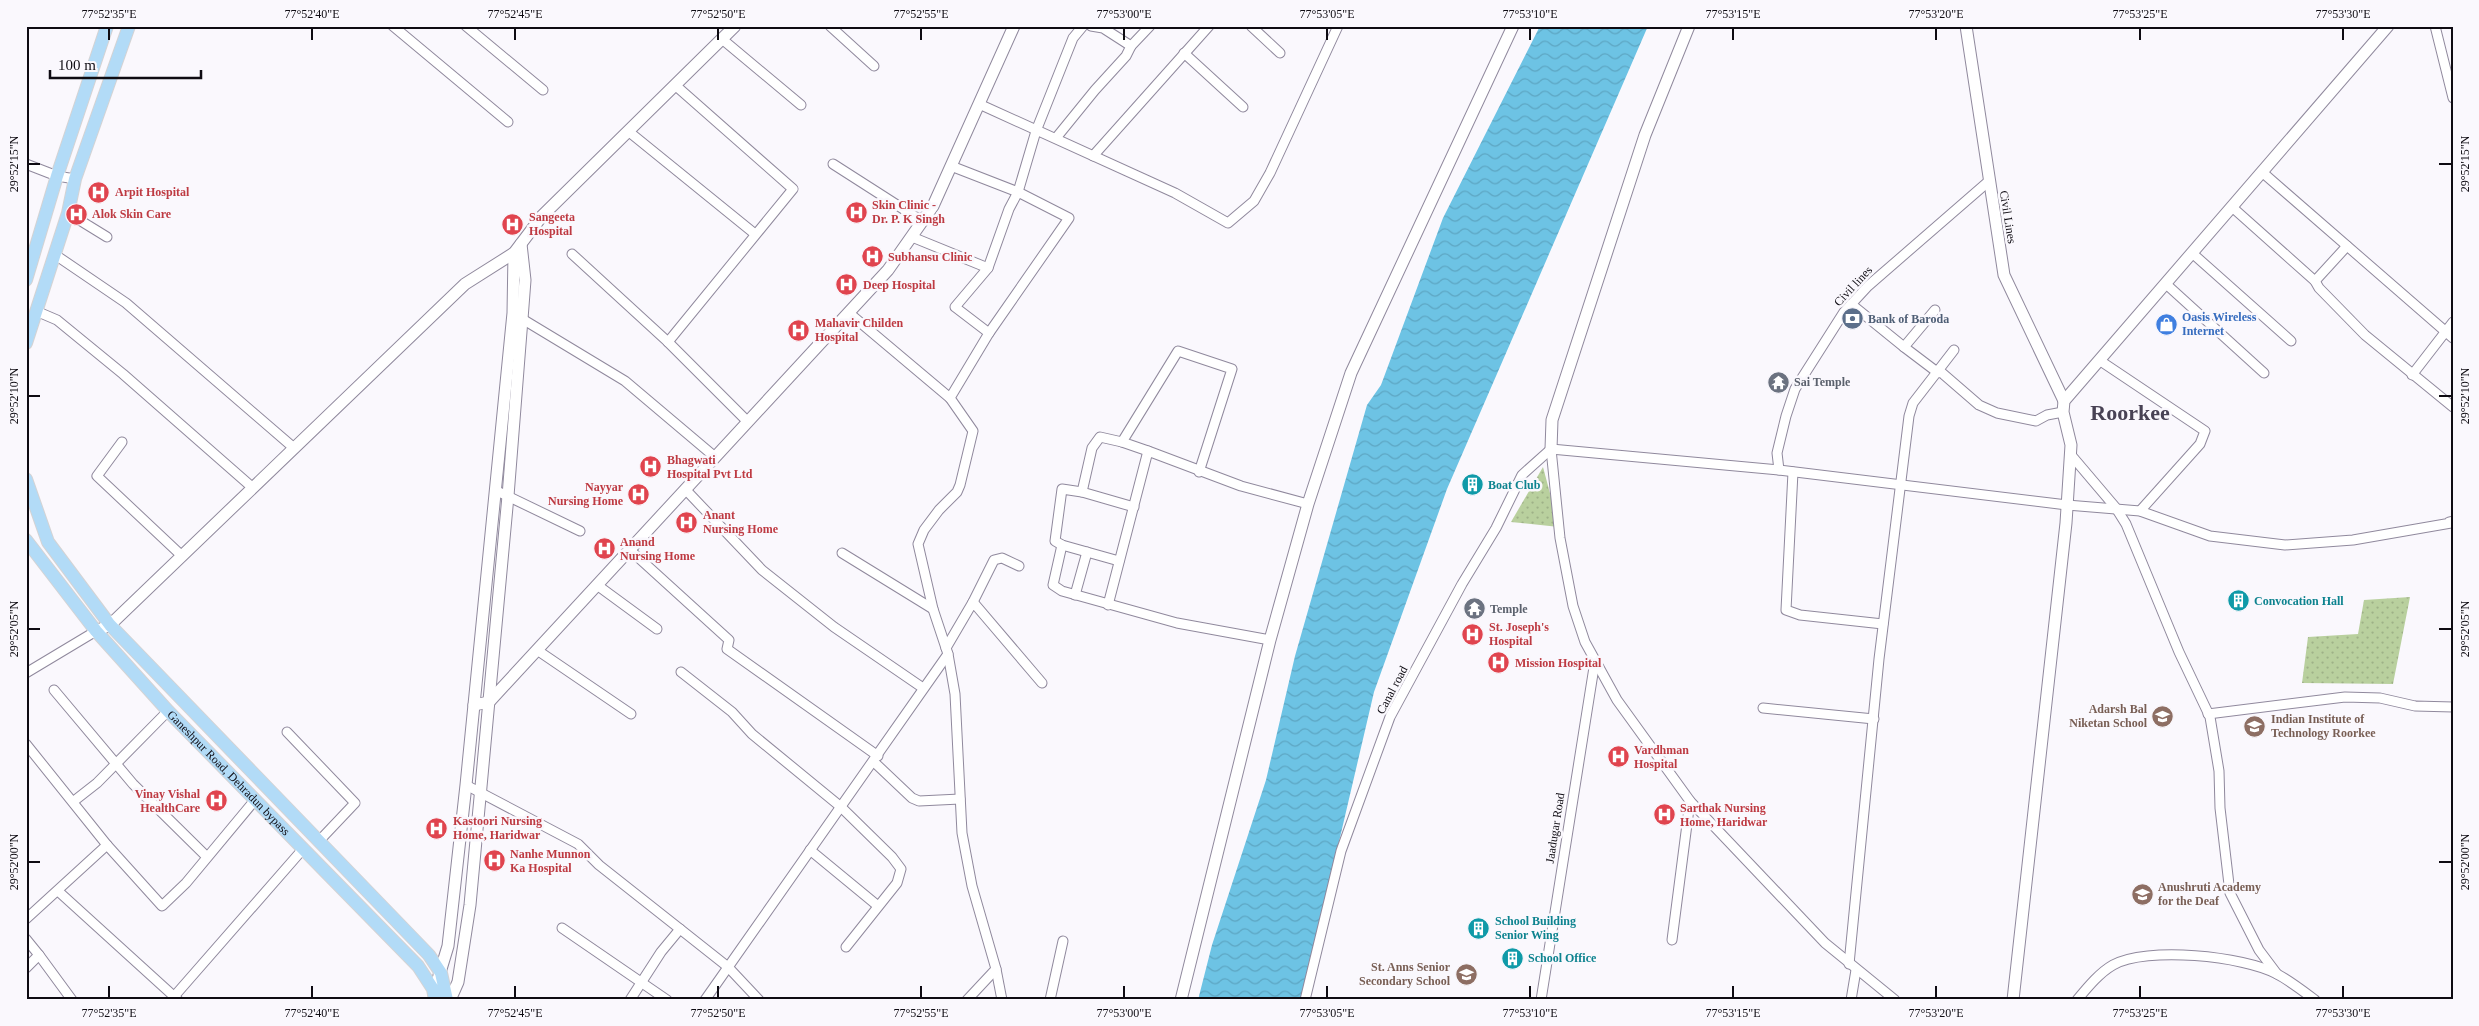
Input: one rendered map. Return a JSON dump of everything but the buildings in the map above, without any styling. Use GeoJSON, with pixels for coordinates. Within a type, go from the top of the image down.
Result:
{"type":"FeatureCollection","features":[{"type":"Feature","properties":{"kind":"main road"},"geometry":{"type":"LineString","coordinates":[[26,280],[57,176],[107,26]]}},
{"type":"Feature","properties":{"kind":"main road"},"geometry":{"type":"LineString","coordinates":[[26,343],[68,213],[75,179],[129,26]]}},
{"type":"Feature","properties":{"kind":"main road"},"geometry":{"type":"LineString","coordinates":[[26,479],[48,542],[110,625],[429,955],[441,972],[448,1000]]}},
{"type":"Feature","properties":{"kind":"main road","name":"Ganeshpur Road, Dehradun bypass"},"geometry":{"type":"LineString","coordinates":[[26,540],[96,631],[168,711],[418,966],[434,994]]}},
{"type":"Feature","properties":{"kind":"street"},"geometry":{"type":"LineString","coordinates":[[392,26],[508,122]]}},
{"type":"Feature","properties":{"kind":"street"},"geometry":{"type":"LineString","coordinates":[[466,26],[543,90]]}},
{"type":"Feature","properties":{"kind":"street"},"geometry":{"type":"LineString","coordinates":[[26,673],[96,631],[110,625],[465,284],[517,248],[542,216],[735,26]]}},
{"type":"Feature","properties":{"kind":"street"},"geometry":{"type":"LineString","coordinates":[[830,26],[874,66]]}},
{"type":"Feature","properties":{"kind":"street"},"geometry":{"type":"LineString","coordinates":[[474,705],[489,702],[888,270],[933,206],[1014,26]]}},
{"type":"Feature","properties":{"kind":"street"},"geometry":{"type":"LineString","coordinates":[[989,333],[955,307],[988,268],[1009,209],[1018,192],[1036,131],[1073,38],[1083,26]]}},
{"type":"Feature","properties":{"kind":"street"},"geometry":{"type":"LineString","coordinates":[[1091,26],[1103,28],[1131,46]]}},
{"type":"Feature","properties":{"kind":"street"},"geometry":{"type":"LineString","coordinates":[[1056,138],[1095,90],[1126,56],[1131,46],[1150,26]]}},
{"type":"Feature","properties":{"kind":"street"},"geometry":{"type":"LineString","coordinates":[[1093,156],[1209,26]]}},
{"type":"Feature","properties":{"kind":"street"},"geometry":{"type":"LineString","coordinates":[[1251,26],[1280,53]]}},
{"type":"Feature","properties":{"kind":"street"},"geometry":{"type":"LineString","coordinates":[[979,104],[1175,193],[1228,224],[1254,201],[1270,174],[1338,26]]}},
{"type":"Feature","properties":{"kind":"street"},"geometry":{"type":"LineString","coordinates":[[1181,1000],[1270,640],[1308,504],[1351,373],[1513,26]]}},
{"type":"Feature","properties":{"kind":"street"},"geometry":{"type":"LineString","coordinates":[[1689,26],[1646,135],[1552,420],[1551,449],[1560,538],[1573,606],[1585,642],[1617,700],[1690,801],[1825,943],[1895,1000]]}},
{"type":"Feature","properties":{"kind":"street","name":"Civil Lines"},"geometry":{"type":"LineString","coordinates":[[1966,26],[2004,275],[2063,406],[2071,445],[2067,505],[2013,1000]]}},
{"type":"Feature","properties":{"kind":"street"},"geometry":{"type":"LineString","coordinates":[[1851,304],[1904,347],[1937,372],[1942,373],[1979,405],[1997,413],[2036,421],[2048,415],[2063,406],[2099,360],[2388,26]]}},
{"type":"Feature","properties":{"kind":"street"},"geometry":{"type":"LineString","coordinates":[[2434,26],[2453,98]]}},
{"type":"Feature","properties":{"kind":"street"},"geometry":{"type":"LineString","coordinates":[[722,39],[801,105]]}},
{"type":"Feature","properties":{"kind":"street"},"geometry":{"type":"LineString","coordinates":[[1184,53],[1243,107]]}},
{"type":"Feature","properties":{"kind":"street"},"geometry":{"type":"LineString","coordinates":[[668,342],[793,189],[675,85]]}},
{"type":"Feature","properties":{"kind":"street"},"geometry":{"type":"LineString","coordinates":[[628,131],[755,234]]}},
{"type":"Feature","properties":{"kind":"street"},"geometry":{"type":"LineString","coordinates":[[26,164],[57,176],[75,179]]}},
{"type":"Feature","properties":{"kind":"street"},"geometry":{"type":"LineString","coordinates":[[833,164],[922,221]]}},
{"type":"Feature","properties":{"kind":"street"},"geometry":{"type":"LineString","coordinates":[[950,398],[989,333],[1069,218],[1018,192],[951,166]]}},
{"type":"Feature","properties":{"kind":"street"},"geometry":{"type":"LineString","coordinates":[[2262,172],[2453,338]]}},
{"type":"Feature","properties":{"kind":"street","name":"Civil lines"},"geometry":{"type":"LineString","coordinates":[[1779,470],[1777,453],[1795,389],[1807,367],[1851,304],[1868,286],[1989,180]]}},
{"type":"Feature","properties":{"kind":"street"},"geometry":{"type":"LineString","coordinates":[[2232,206],[2315,281],[2319,288],[2364,334],[2453,407]]}},
{"type":"Feature","properties":{"kind":"street"},"geometry":{"type":"LineString","coordinates":[[68,213],[107,237]]}},
{"type":"Feature","properties":{"kind":"street"},"geometry":{"type":"LineString","coordinates":[[912,237],[988,268]]}},
{"type":"Feature","properties":{"kind":"street"},"geometry":{"type":"LineString","coordinates":[[2315,281],[2346,246]]}},
{"type":"Feature","properties":{"kind":"street"},"geometry":{"type":"LineString","coordinates":[[448,1000],[458,982],[470,905],[508,496],[517,316],[517,248]]}},
{"type":"Feature","properties":{"kind":"street"},"geometry":{"type":"LineString","coordinates":[[2192,253],[2291,341]]}},
{"type":"Feature","properties":{"kind":"street"},"geometry":{"type":"LineString","coordinates":[[54,254],[126,303],[294,448]]}},
{"type":"Feature","properties":{"kind":"street"},"geometry":{"type":"LineString","coordinates":[[572,254],[668,342],[748,422]]}},
{"type":"Feature","properties":{"kind":"street"},"geometry":{"type":"LineString","coordinates":[[2166,284],[2264,373]]}},
{"type":"Feature","properties":{"kind":"street"},"geometry":{"type":"LineString","coordinates":[[1904,347],[1935,310]]}},
{"type":"Feature","properties":{"kind":"street"},"geometry":{"type":"LineString","coordinates":[[36,311],[57,320],[87,344],[253,488]]}},
{"type":"Feature","properties":{"kind":"street"},"geometry":{"type":"LineString","coordinates":[[849,313],[950,398],[973,431],[957,492],[939,510],[924,530],[918,544],[933,609],[947,651],[955,694],[962,833],[972,886],[996,969],[1002,1000]]}},
{"type":"Feature","properties":{"kind":"street"},"geometry":{"type":"LineString","coordinates":[[517,316],[625,381],[715,457]]}},
{"type":"Feature","properties":{"kind":"street"},"geometry":{"type":"LineString","coordinates":[[434,994],[448,946],[517,316]]}},
{"type":"Feature","properties":{"kind":"street"},"geometry":{"type":"LineString","coordinates":[[2412,375],[2453,322]]}},
{"type":"Feature","properties":{"kind":"street"},"geometry":{"type":"LineString","coordinates":[[1851,1000],[1874,719],[1899,485],[1913,403],[1954,350]]}},
{"type":"Feature","properties":{"kind":"street"},"geometry":{"type":"LineString","coordinates":[[1122,442],[1178,351],[1232,369],[1199,472]]}},
{"type":"Feature","properties":{"kind":"street"},"geometry":{"type":"LineString","coordinates":[[2099,360],[2205,431],[2200,444],[2140,511]]}},
{"type":"Feature","properties":{"kind":"street"},"geometry":{"type":"LineString","coordinates":[[1082,492],[1092,448],[1100,438],[1122,442],[1241,486],[1308,504]]}},
{"type":"Feature","properties":{"kind":"street"},"geometry":{"type":"LineString","coordinates":[[122,442],[97,476],[182,556]]}},
{"type":"Feature","properties":{"kind":"street"},"geometry":{"type":"LineString","coordinates":[[1551,449],[1779,470],[2067,505],[2140,511],[2210,536],[2285,545],[2353,540],[2451,523],[2449,522],[2453,521]]}},
{"type":"Feature","properties":{"kind":"street","name":"Canal road"},"geometry":{"type":"LineString","coordinates":[[1305,1000],[1341,851],[1390,717],[1462,584],[1496,528],[1522,475],[1551,449]]}},
{"type":"Feature","properties":{"kind":"street"},"geometry":{"type":"LineString","coordinates":[[1108,605],[1148,451]]}},
{"type":"Feature","properties":{"kind":"street"},"geometry":{"type":"LineString","coordinates":[[2070,456],[2116,508],[2126,524],[2208,714],[2215,736],[2219,771],[2220,808],[2230,893],[2258,950],[2277,974]]}},
{"type":"Feature","properties":{"kind":"street"},"geometry":{"type":"LineString","coordinates":[[1793,472],[1786,610],[1800,615],[1884,624]]}},
{"type":"Feature","properties":{"kind":"street"},"geometry":{"type":"LineString","coordinates":[[1120,562],[1062,545],[1055,541],[1062,489],[1082,492],[1134,507]]}},
{"type":"Feature","properties":{"kind":"street"},"geometry":{"type":"LineString","coordinates":[[686,490],[762,570],[834,627],[923,688]]}},
{"type":"Feature","properties":{"kind":"street"},"geometry":{"type":"LineString","coordinates":[[497,491],[580,531]]}},
{"type":"Feature","properties":{"kind":"street"},"geometry":{"type":"LineString","coordinates":[[1062,545],[1052,585],[1075,595],[1108,605],[1177,622],[1270,640]]}},
{"type":"Feature","properties":{"kind":"street"},"geometry":{"type":"LineString","coordinates":[[630,550],[730,640],[727,649],[802,699],[876,759],[912,798],[919,801],[960,799]]}},
{"type":"Feature","properties":{"kind":"street"},"geometry":{"type":"LineString","coordinates":[[1075,595],[1087,552]]}},
{"type":"Feature","properties":{"kind":"street"},"geometry":{"type":"LineString","coordinates":[[842,553],[933,609]]}},
{"type":"Feature","properties":{"kind":"street"},"geometry":{"type":"LineString","coordinates":[[705,1000],[876,759],[923,688],[947,651],[994,560],[1002,558],[1020,566]]}},
{"type":"Feature","properties":{"kind":"street"},"geometry":{"type":"LineString","coordinates":[[597,585],[656,629]]}},
{"type":"Feature","properties":{"kind":"street"},"geometry":{"type":"LineString","coordinates":[[973,602],[1042,683]]}},
{"type":"Feature","properties":{"kind":"street"},"geometry":{"type":"LineString","coordinates":[[537,650],[631,714]]}},
{"type":"Feature","properties":{"kind":"street","name":"Jaadugar Road"},"geometry":{"type":"LineString","coordinates":[[1541,1000],[1595,660]]}},
{"type":"Feature","properties":{"kind":"street"},"geometry":{"type":"LineString","coordinates":[[681,672],[732,712],[752,734],[841,807],[892,857],[901,869],[897,883],[846,947]]}},
{"type":"Feature","properties":{"kind":"street"},"geometry":{"type":"LineString","coordinates":[[54,690],[134,784],[206,856]]}},
{"type":"Feature","properties":{"kind":"street"},"geometry":{"type":"LineString","coordinates":[[2208,714],[2354,697],[2380,698],[2415,706],[2453,707]]}},
{"type":"Feature","properties":{"kind":"street"},"geometry":{"type":"LineString","coordinates":[[1763,708],[1874,719]]}},
{"type":"Feature","properties":{"kind":"street"},"geometry":{"type":"LineString","coordinates":[[74,801],[97,782],[168,711]]}},
{"type":"Feature","properties":{"kind":"street"},"geometry":{"type":"LineString","coordinates":[[287,732],[355,804],[319,841]]}},
{"type":"Feature","properties":{"kind":"street"},"geometry":{"type":"LineString","coordinates":[[26,744],[108,845],[162,906],[186,883],[206,856],[255,800]]}},
{"type":"Feature","properties":{"kind":"street"},"geometry":{"type":"LineString","coordinates":[[466,785],[578,844],[599,865],[728,967],[760,1000]]}},
{"type":"Feature","properties":{"kind":"street"},"geometry":{"type":"LineString","coordinates":[[1672,940],[1690,801]]}},
{"type":"Feature","properties":{"kind":"street"},"geometry":{"type":"LineString","coordinates":[[26,920],[108,845]]}},
{"type":"Feature","properties":{"kind":"street"},"geometry":{"type":"LineString","coordinates":[[58,891],[174,999],[303,849]]}},
{"type":"Feature","properties":{"kind":"street"},"geometry":{"type":"LineString","coordinates":[[810,850],[878,906]]}},
{"type":"Feature","properties":{"kind":"street"},"geometry":{"type":"LineString","coordinates":[[562,928],[642,981],[667,1000]]}},
{"type":"Feature","properties":{"kind":"street"},"geometry":{"type":"LineString","coordinates":[[630,1000],[661,952],[680,929]]}},
{"type":"Feature","properties":{"kind":"street"},"geometry":{"type":"LineString","coordinates":[[26,940],[72,1000]]}},
{"type":"Feature","properties":{"kind":"street"},"geometry":{"type":"LineString","coordinates":[[1051,1000],[1063,941]]}},
{"type":"Feature","properties":{"kind":"street"},"geometry":{"type":"LineString","coordinates":[[26,968],[39,956]]}},
{"type":"Feature","properties":{"kind":"street"},"geometry":{"type":"LineString","coordinates":[[2077,1000],[2104,970],[2115,964],[2144,958],[2211,957],[2234,960],[2277,974],[2315,1000]]}},
{"type":"Feature","properties":{"kind":"street"},"geometry":{"type":"LineString","coordinates":[[967,1000],[996,969]]}},
{"type":"Feature","properties":{"kind":"green space"},"geometry":{"type":"Polygon","coordinates":[[[1543,467],[1559,527],[1511,522],[1543,467]]]}},
{"type":"Feature","properties":{"kind":"green space"},"geometry":{"type":"Polygon","coordinates":[[[2410,597],[2393,684],[2302,683],[2308,637],[2358,634],[2364,600],[2410,597]]]}},
{"type":"Feature","properties":{"kind":"water"},"geometry":{"type":"Polygon","coordinates":[[[1540,26],[1648,26],[1447,489],[1374,692],[1302,1000],[1198,1000],[1212,945],[1266,780],[1295,656],[1367,405],[1381,385],[1443,218],[1540,26]]]}},
{"type":"Feature","properties":{"kind":"place","name":"Arpit Hospital"},"geometry":{"type":"Point","coordinates":[99,192]}},
{"type":"Feature","properties":{"kind":"place","name":"Skin Clinic - Dr. P. K Singh"},"geometry":{"type":"Point","coordinates":[856,212]}},
{"type":"Feature","properties":{"kind":"place","name":"Alok Skin Care"},"geometry":{"type":"Point","coordinates":[76,214]}},
{"type":"Feature","properties":{"kind":"place","name":"Sangeeta Hospital"},"geometry":{"type":"Point","coordinates":[513,224]}},
{"type":"Feature","properties":{"kind":"place","name":"Subhansu Clinic"},"geometry":{"type":"Point","coordinates":[872,257]}},
{"type":"Feature","properties":{"kind":"place","name":"Deep Hospital"},"geometry":{"type":"Point","coordinates":[847,285]}},
{"type":"Feature","properties":{"kind":"place","name":"Bank of Baroda"},"geometry":{"type":"Point","coordinates":[1852,319]}},
{"type":"Feature","properties":{"kind":"place","name":"Oasis Wireless Internet"},"geometry":{"type":"Point","coordinates":[2166,324]}},
{"type":"Feature","properties":{"kind":"place","name":"Mahavir Childen Hospital"},"geometry":{"type":"Point","coordinates":[799,330]}},
{"type":"Feature","properties":{"kind":"place","name":"Sai Temple"},"geometry":{"type":"Point","coordinates":[1778,382]}},
{"type":"Feature","properties":{"kind":"place","name":"Bhagwati Hospital Pvt Ltd"},"geometry":{"type":"Point","coordinates":[651,467]}},
{"type":"Feature","properties":{"kind":"place","name":"Boat Club"},"geometry":{"type":"Point","coordinates":[1472,485]}},
{"type":"Feature","properties":{"kind":"place","name":"Nayyar Nursing Home"},"geometry":{"type":"Point","coordinates":[639,494]}},
{"type":"Feature","properties":{"kind":"place","name":"Anant Nursing Home"},"geometry":{"type":"Point","coordinates":[687,522]}},
{"type":"Feature","properties":{"kind":"place","name":"Anand Nursing Home"},"geometry":{"type":"Point","coordinates":[604,549]}},
{"type":"Feature","properties":{"kind":"place","name":"Convocation Hall"},"geometry":{"type":"Point","coordinates":[2238,601]}},
{"type":"Feature","properties":{"kind":"place","name":"Temple"},"geometry":{"type":"Point","coordinates":[1474,609]}},
{"type":"Feature","properties":{"kind":"place","name":"St. Joseph's Hospital"},"geometry":{"type":"Point","coordinates":[1473,634]}},
{"type":"Feature","properties":{"kind":"place","name":"Mission Hospital"},"geometry":{"type":"Point","coordinates":[1499,663]}},
{"type":"Feature","properties":{"kind":"place","name":"Adarsh Bal Niketan School"},"geometry":{"type":"Point","coordinates":[2163,716]}},
{"type":"Feature","properties":{"kind":"place","name":"Indian Institute of Technology Roorkee"},"geometry":{"type":"Point","coordinates":[2255,726]}},
{"type":"Feature","properties":{"kind":"place","name":"Vardhman Hospital"},"geometry":{"type":"Point","coordinates":[1618,757]}},
{"type":"Feature","properties":{"kind":"place","name":"Vinay Vishal HealthCare"},"geometry":{"type":"Point","coordinates":[216,801]}},
{"type":"Feature","properties":{"kind":"place","name":"Sarthak Nursing Home, Haridwar"},"geometry":{"type":"Point","coordinates":[1664,815]}},
{"type":"Feature","properties":{"kind":"place","name":"Kastoori Nursing Home, Haridwar"},"geometry":{"type":"Point","coordinates":[437,828]}},
{"type":"Feature","properties":{"kind":"place","name":"Nanhe Munnon Ka Hospital"},"geometry":{"type":"Point","coordinates":[494,861]}},
{"type":"Feature","properties":{"kind":"place","name":"Anushruti Academy for the Deaf"},"geometry":{"type":"Point","coordinates":[2142,894]}},
{"type":"Feature","properties":{"kind":"place","name":"School Building Senior Wing"},"geometry":{"type":"Point","coordinates":[1479,928]}},
{"type":"Feature","properties":{"kind":"place","name":"School Office"},"geometry":{"type":"Point","coordinates":[1512,958]}},
{"type":"Feature","properties":{"kind":"place","name":"St. Anns Senior Secondary School"},"geometry":{"type":"Point","coordinates":[1466,974]}},
{"type":"Feature","properties":{"kind":"district","name":"Roorkee"},"geometry":{"type":"Point","coordinates":[2130,412]}}]}
